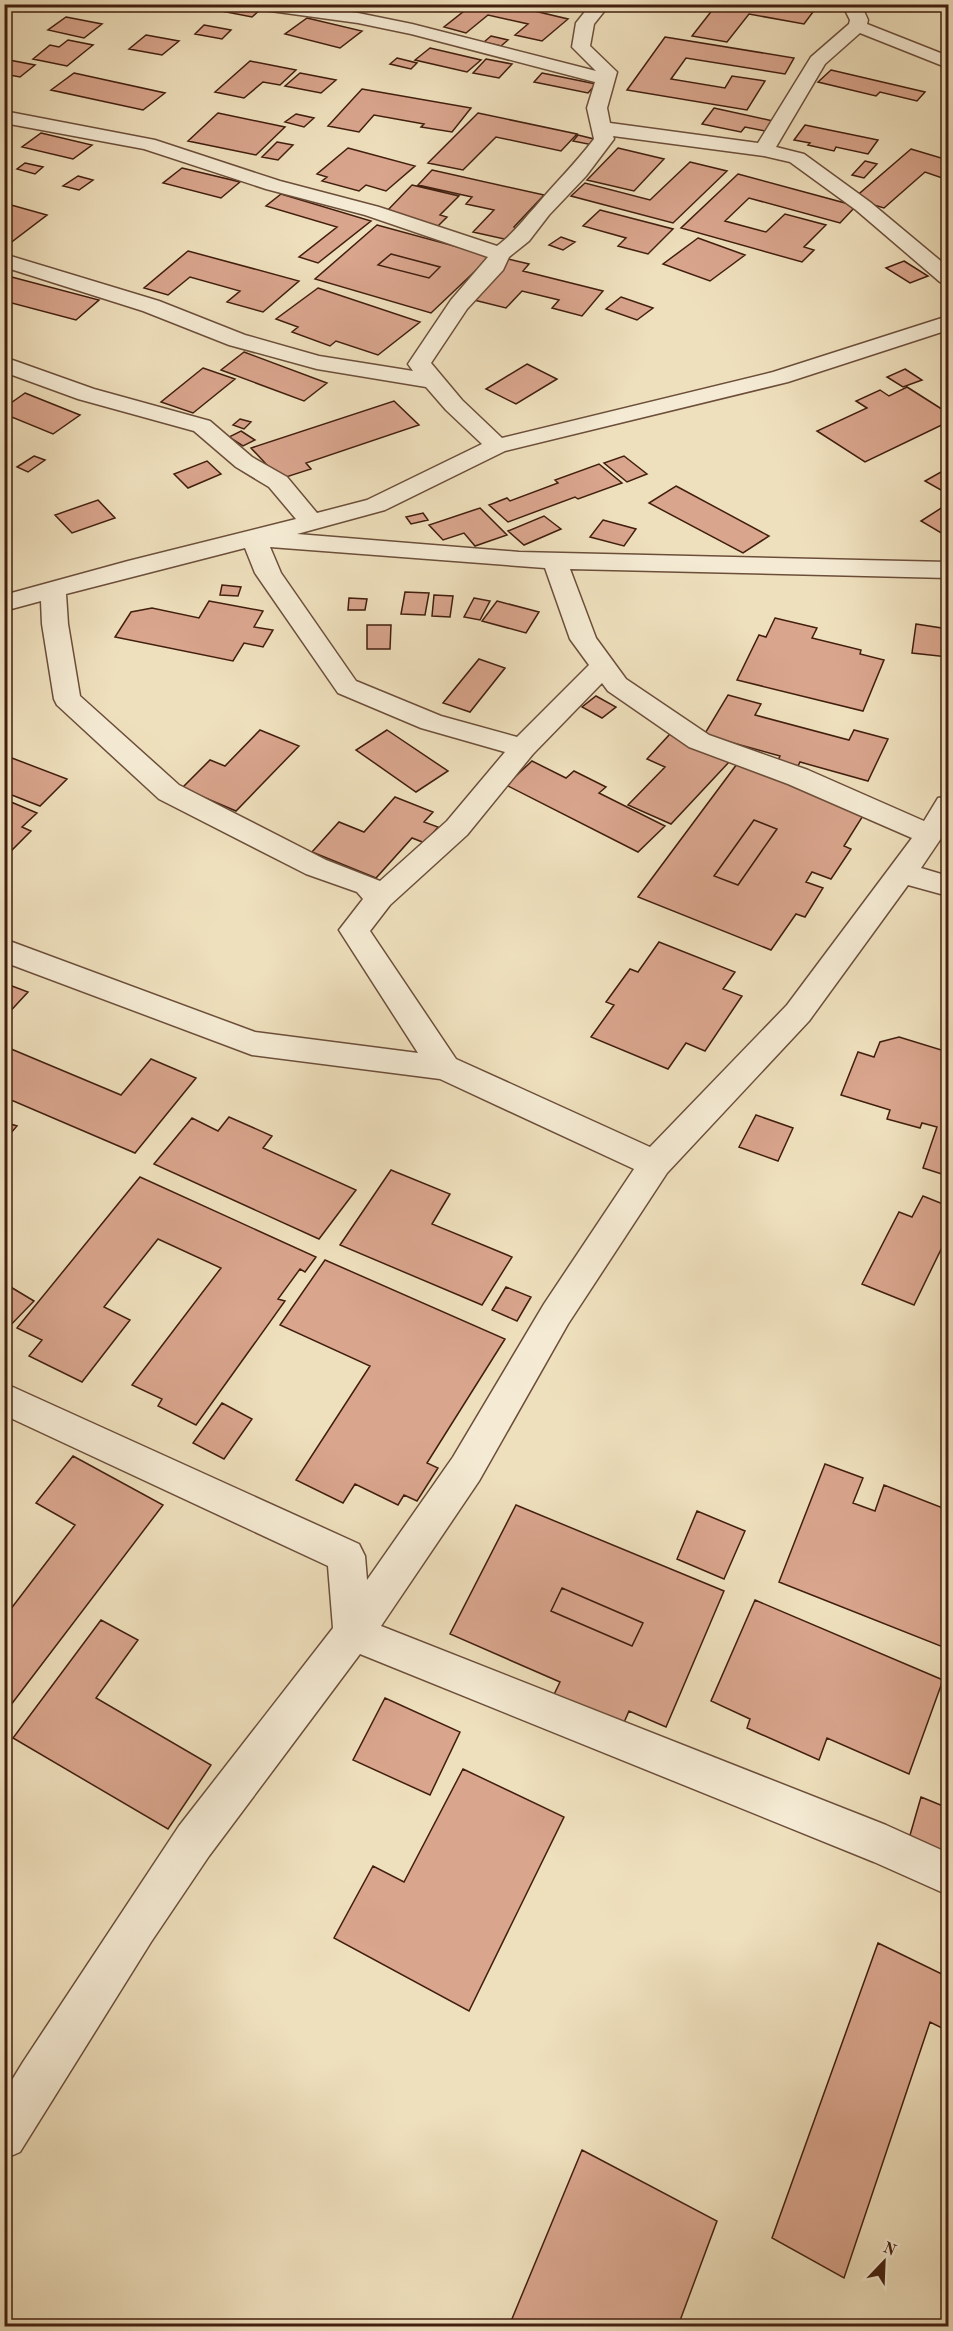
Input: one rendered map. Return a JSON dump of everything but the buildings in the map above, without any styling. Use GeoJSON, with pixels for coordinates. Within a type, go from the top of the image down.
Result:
{"type":"FeatureCollection","features":[{"type":"Feature","properties":{"kind":"street"},"geometry":{"type":"LineString","coordinates":[[256,4],[338,10],[605,80]]}},
{"type":"Feature","properties":{"kind":"street"},"geometry":{"type":"LineString","coordinates":[[497,446],[454,405],[419,364],[459,305],[495,265],[500,254],[522,237],[604,140],[597,108],[608,72],[581,47],[585,23],[601,4]]}},
{"type":"Feature","properties":{"kind":"street"},"geometry":{"type":"LineString","coordinates":[[764,150],[818,61],[857,26],[859,20],[854,10],[863,4]]}},
{"type":"Feature","properties":{"kind":"street"},"geometry":{"type":"LineString","coordinates":[[857,26],[948,62]]}},
{"type":"Feature","properties":{"kind":"street"},"geometry":{"type":"LineString","coordinates":[[4,117],[148,144],[273,185],[372,211],[500,254]]}},
{"type":"Feature","properties":{"kind":"street"},"geometry":{"type":"LineString","coordinates":[[600,128],[764,150],[797,158],[863,206],[948,277]]}},
{"type":"Feature","properties":{"kind":"street"},"geometry":{"type":"LineString","coordinates":[[4,260],[151,306],[237,340],[317,362],[433,381]]}},
{"type":"Feature","properties":{"kind":"street"},"geometry":{"type":"LineString","coordinates":[[4,603],[376,505],[497,446],[780,377],[948,323]]}},
{"type":"Feature","properties":{"kind":"street"},"geometry":{"type":"LineString","coordinates":[[4,364],[86,394],[202,426],[243,462],[278,482],[312,523]]}},
{"type":"Feature","properties":{"kind":"street"},"geometry":{"type":"LineString","coordinates":[[254,538],[445,555],[555,561],[948,570]]}},
{"type":"Feature","properties":{"kind":"street"},"geometry":{"type":"LineString","coordinates":[[254,538],[268,573],[347,687],[431,722],[523,748]]}},
{"type":"Feature","properties":{"kind":"street"},"geometry":{"type":"LineString","coordinates":[[555,561],[584,639],[617,685],[699,741],[798,777],[930,835]]}},
{"type":"Feature","properties":{"kind":"street"},"geometry":{"type":"LineString","coordinates":[[53,589],[55,624],[67,699],[169,792],[316,867],[368,885],[380,898]]}},
{"type":"Feature","properties":{"kind":"street"},"geometry":{"type":"LineString","coordinates":[[446,1068],[354,930],[380,898],[457,828],[523,748],[603,666]]}},
{"type":"Feature","properties":{"kind":"street"},"geometry":{"type":"LineString","coordinates":[[4,2136],[116,1957],[194,1841],[353,1633],[466,1469],[556,1314],[655,1164],[798,1013],[930,835],[948,805]]}},
{"type":"Feature","properties":{"kind":"street"},"geometry":{"type":"LineString","coordinates":[[901,873],[948,886]]}},
{"type":"Feature","properties":{"kind":"street"},"geometry":{"type":"LineString","coordinates":[[4,950],[252,1043],[446,1068],[655,1164]]}},
{"type":"Feature","properties":{"kind":"street"},"geometry":{"type":"LineString","coordinates":[[4,1398],[24,1405],[346,1556],[353,1633]]}},
{"type":"Feature","properties":{"kind":"street"},"geometry":{"type":"LineString","coordinates":[[353,1633],[875,1842],[948,1874]]}}]}
